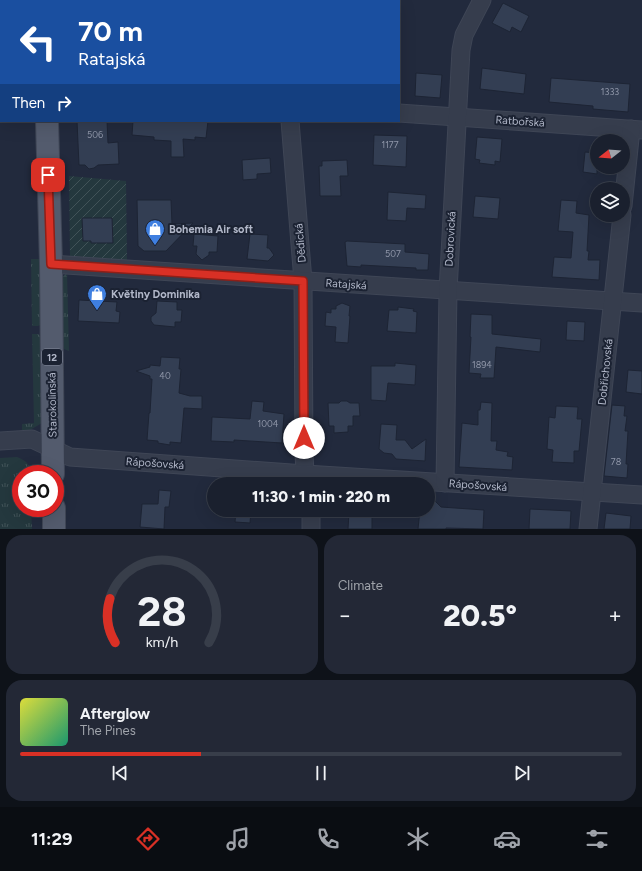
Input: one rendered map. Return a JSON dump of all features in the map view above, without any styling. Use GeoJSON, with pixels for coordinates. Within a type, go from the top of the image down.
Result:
{"type":"FeatureCollection","features":[{"type":"Feature","properties":{"kind":"main road","name":"Starokolínská"},"geometry":{"type":"LineString","coordinates":[[47,122],[51,264],[53,465]]}},
{"type":"Feature","properties":{"kind":"main road"},"geometry":{"type":"LineString","coordinates":[[54,517],[54,529]]}},
{"type":"Feature","properties":{"kind":"street","name":"Dobrovická"},"geometry":{"type":"LineString","coordinates":[[445,483],[448,291],[456,117],[461,50],[464,35],[482,0]]}},
{"type":"Feature","properties":{"kind":"street","name":"Ratbořská"},"geometry":{"type":"LineString","coordinates":[[400,113],[637,129]]}},
{"type":"Feature","properties":{"kind":"street","name":"Dědická"},"geometry":{"type":"LineString","coordinates":[[290,122],[303,281],[307,477]]}},
{"type":"Feature","properties":{"kind":"street"},"geometry":{"type":"LineString","coordinates":[[627,182],[637,129]]}},
{"type":"Feature","properties":{"kind":"street","name":"Dobřichovská"},"geometry":{"type":"LineString","coordinates":[[588,529],[621,222]]}},
{"type":"Feature","properties":{"kind":"street","name":"Ratajská"},"geometry":{"type":"LineString","coordinates":[[51,264],[642,304]]}},
{"type":"Feature","properties":{"kind":"street","name":"Rápošovská"},"geometry":{"type":"LineString","coordinates":[[0,440],[32,439],[70,458],[284,477]]}},
{"type":"Feature","properties":{"kind":"street","name":"Rápošovská"},"geometry":{"type":"LineString","coordinates":[[435,483],[642,495]]}},
{"type":"Feature","properties":{"kind":"street"},"geometry":{"type":"LineString","coordinates":[[311,517],[311,529]]}},
{"type":"Feature","properties":{"kind":"green space"},"geometry":{"type":"Polygon","coordinates":[[[69,176],[126,181],[127,260],[70,257],[69,176]]]}},
{"type":"Feature","properties":{"kind":"green space"},"geometry":{"type":"Polygon","coordinates":[[[31,259],[41,259],[42,324],[38,326],[32,326],[31,259]]]}},
{"type":"Feature","properties":{"kind":"green space"},"geometry":{"type":"Polygon","coordinates":[[[67,273],[69,351],[63,347],[61,278],[67,273]]]}},
{"type":"Feature","properties":{"kind":"green space"},"geometry":{"type":"Polygon","coordinates":[[[32,334],[38,334],[43,338],[42,423],[30,430],[22,431],[22,424],[34,423],[32,334]]]}},
{"type":"Feature","properties":{"kind":"green space"},"geometry":{"type":"Polygon","coordinates":[[[17,457],[29,465],[12,465],[12,517],[31,517],[32,529],[0,529],[0,458],[17,457]]]}},
{"type":"Feature","properties":{"kind":"building"},"geometry":{"type":"Polygon","coordinates":[[[503,3],[529,16],[521,32],[512,27],[510,32],[492,23],[503,3]]]}},
{"type":"Feature","properties":{"kind":"building"},"geometry":{"type":"Polygon","coordinates":[[[482,68],[526,74],[524,94],[480,89],[482,68]]]}},
{"type":"Feature","properties":{"kind":"building"},"geometry":{"type":"Polygon","coordinates":[[[416,73],[442,75],[440,98],[415,96],[416,73]]]}},
{"type":"Feature","properties":{"kind":"building"},"geometry":{"type":"Polygon","coordinates":[[[551,78],[630,84],[628,112],[593,109],[593,106],[549,102],[551,78]]]}},
{"type":"Feature","properties":{"kind":"building"},"geometry":{"type":"Polygon","coordinates":[[[77,122],[107,122],[108,143],[118,142],[119,164],[98,165],[89,169],[85,165],[79,165],[77,122]]]}},
{"type":"Feature","properties":{"kind":"building"},"geometry":{"type":"Polygon","coordinates":[[[133,122],[208,122],[206,138],[195,137],[195,140],[183,139],[184,157],[171,157],[171,141],[154,140],[154,137],[132,135],[133,122]]]}},
{"type":"Feature","properties":{"kind":"building"},"geometry":{"type":"Polygon","coordinates":[[[374,135],[407,136],[406,167],[373,165],[374,135]]]}},
{"type":"Feature","properties":{"kind":"building"},"geometry":{"type":"Polygon","coordinates":[[[477,137],[502,139],[500,162],[495,161],[495,165],[479,163],[480,160],[475,159],[477,137]]]}},
{"type":"Feature","properties":{"kind":"building"},"geometry":{"type":"Polygon","coordinates":[[[585,152],[590,152],[590,173],[583,172],[585,152]]]}},
{"type":"Feature","properties":{"kind":"building"},"geometry":{"type":"Polygon","coordinates":[[[270,158],[271,173],[257,174],[257,179],[243,180],[242,160],[270,158]]]}},
{"type":"Feature","properties":{"kind":"building"},"geometry":{"type":"Polygon","coordinates":[[[347,160],[348,176],[340,176],[341,196],[320,196],[319,166],[322,166],[322,161],[347,160]]]}},
{"type":"Feature","properties":{"kind":"building"},"geometry":{"type":"Polygon","coordinates":[[[388,192],[426,195],[425,209],[407,208],[406,221],[387,220],[388,192]]]}},
{"type":"Feature","properties":{"kind":"building"},"geometry":{"type":"Polygon","coordinates":[[[475,196],[500,198],[498,219],[473,217],[475,196]]]}},
{"type":"Feature","properties":{"kind":"building"},"geometry":{"type":"Polygon","coordinates":[[[137,200],[171,200],[172,224],[193,223],[166,251],[144,251],[138,246],[137,200]]]}},
{"type":"Feature","properties":{"kind":"building"},"geometry":{"type":"Polygon","coordinates":[[[561,200],[577,201],[576,213],[589,215],[588,260],[600,260],[599,280],[552,277],[554,257],[571,258],[573,232],[558,231],[561,200]]]}},
{"type":"Feature","properties":{"kind":"building"},"geometry":{"type":"Polygon","coordinates":[[[82,218],[112,218],[113,243],[91,243],[91,241],[83,241],[82,218]]]}},
{"type":"Feature","properties":{"kind":"building"},"geometry":{"type":"Polygon","coordinates":[[[194,234],[218,236],[217,252],[209,252],[209,255],[202,260],[196,254],[197,246],[193,246],[194,234]]]}},
{"type":"Feature","properties":{"kind":"building"},"geometry":{"type":"Polygon","coordinates":[[[250,234],[268,235],[267,248],[269,248],[274,255],[268,261],[247,259],[250,234]]]}},
{"type":"Feature","properties":{"kind":"building"},"geometry":{"type":"Polygon","coordinates":[[[345,242],[405,244],[405,252],[429,254],[428,270],[361,265],[361,267],[347,266],[345,242]]]}},
{"type":"Feature","properties":{"kind":"building"},"geometry":{"type":"Polygon","coordinates":[[[79,300],[117,302],[116,311],[120,312],[119,323],[78,321],[79,300]]]}},
{"type":"Feature","properties":{"kind":"building"},"geometry":{"type":"Polygon","coordinates":[[[157,301],[177,302],[177,310],[182,310],[181,322],[175,322],[175,327],[154,325],[151,321],[151,317],[156,313],[157,301]]]}},
{"type":"Feature","properties":{"kind":"building"},"geometry":{"type":"Polygon","coordinates":[[[342,303],[350,306],[348,343],[335,342],[336,327],[325,326],[326,312],[331,313],[331,309],[336,309],[336,306],[342,303]]]}},
{"type":"Feature","properties":{"kind":"building"},"geometry":{"type":"Polygon","coordinates":[[[398,307],[414,309],[413,311],[417,312],[416,333],[387,331],[389,310],[398,310],[398,307]]]}},
{"type":"Feature","properties":{"kind":"building"},"geometry":{"type":"Polygon","coordinates":[[[471,314],[492,315],[492,334],[541,339],[540,352],[496,347],[494,378],[480,378],[481,374],[469,373],[471,314]]]}},
{"type":"Feature","properties":{"kind":"building"},"geometry":{"type":"Polygon","coordinates":[[[567,321],[585,322],[584,341],[566,340],[567,321]]]}},
{"type":"Feature","properties":{"kind":"building"},"geometry":{"type":"Polygon","coordinates":[[[161,357],[180,358],[179,369],[181,369],[179,393],[190,396],[202,396],[202,409],[184,408],[181,443],[170,442],[170,445],[158,443],[158,441],[147,440],[152,379],[150,379],[150,376],[136,371],[150,367],[150,365],[160,366],[161,357]]]}},
{"type":"Feature","properties":{"kind":"building"},"geometry":{"type":"Polygon","coordinates":[[[395,363],[416,365],[415,385],[388,383],[386,401],[371,400],[371,366],[395,366],[395,363]]]}},
{"type":"Feature","properties":{"kind":"building"},"geometry":{"type":"Polygon","coordinates":[[[628,370],[642,371],[642,394],[626,392],[628,370]]]}},
{"type":"Feature","properties":{"kind":"building"},"geometry":{"type":"Polygon","coordinates":[[[252,401],[264,402],[263,411],[284,414],[282,443],[234,440],[234,442],[211,441],[212,417],[250,419],[252,401]]]}},
{"type":"Feature","properties":{"kind":"building"},"geometry":{"type":"Polygon","coordinates":[[[341,401],[359,403],[360,416],[353,416],[353,426],[348,426],[348,432],[334,433],[334,426],[329,426],[328,403],[339,403],[341,401]]]}},
{"type":"Feature","properties":{"kind":"building"},"geometry":{"type":"Polygon","coordinates":[[[481,402],[492,403],[491,441],[497,441],[496,450],[508,452],[507,456],[513,457],[512,470],[459,467],[462,423],[478,425],[478,410],[480,410],[481,402]]]}},
{"type":"Feature","properties":{"kind":"building"},"geometry":{"type":"Polygon","coordinates":[[[612,405],[625,406],[624,416],[627,416],[625,431],[628,431],[626,464],[628,464],[627,478],[604,476],[612,405]]]}},
{"type":"Feature","properties":{"kind":"building"},"geometry":{"type":"Polygon","coordinates":[[[556,406],[578,407],[577,419],[582,419],[579,451],[574,451],[574,463],[552,462],[553,450],[547,449],[549,417],[555,418],[556,406]]]}},
{"type":"Feature","properties":{"kind":"building"},"geometry":{"type":"Polygon","coordinates":[[[381,424],[397,425],[396,440],[405,440],[412,449],[426,439],[425,461],[396,459],[392,454],[384,453],[379,449],[381,424]]]}},
{"type":"Feature","properties":{"kind":"building"},"geometry":{"type":"Polygon","coordinates":[[[159,490],[171,491],[169,507],[165,507],[164,529],[140,527],[142,504],[158,504],[159,490]]]}},
{"type":"Feature","properties":{"kind":"building"},"geometry":{"type":"Polygon","coordinates":[[[435,501],[441,507],[484,510],[483,529],[418,529],[419,517],[435,517],[435,501]]]}},
{"type":"Feature","properties":{"kind":"building"},"geometry":{"type":"Polygon","coordinates":[[[530,509],[571,511],[570,529],[529,529],[530,509]]]}},
{"type":"Feature","properties":{"kind":"building"},"geometry":{"type":"Polygon","coordinates":[[[606,513],[631,516],[630,529],[604,529],[606,513]]]}},
{"type":"Feature","properties":{"kind":"building"},"geometry":{"type":"Polygon","coordinates":[[[235,517],[250,517],[250,523],[235,522],[235,517]]]}},
{"type":"Feature","properties":{"kind":"building"},"geometry":{"type":"Polygon","coordinates":[[[349,517],[372,517],[372,529],[348,529],[349,517]]]}},
{"type":"Feature","properties":{"kind":"place","name":"Bohemia Air soft"},"geometry":{"type":"Point","coordinates":[155,246]}},
{"type":"Feature","properties":{"kind":"place","name":"Květiny Dominika"},"geometry":{"type":"Point","coordinates":[97,311]}},
{"type":"Feature","properties":{"kind":"route"},"geometry":{"type":"LineString","coordinates":[[48,175],[51,264],[303,281],[304,438]]}}]}
